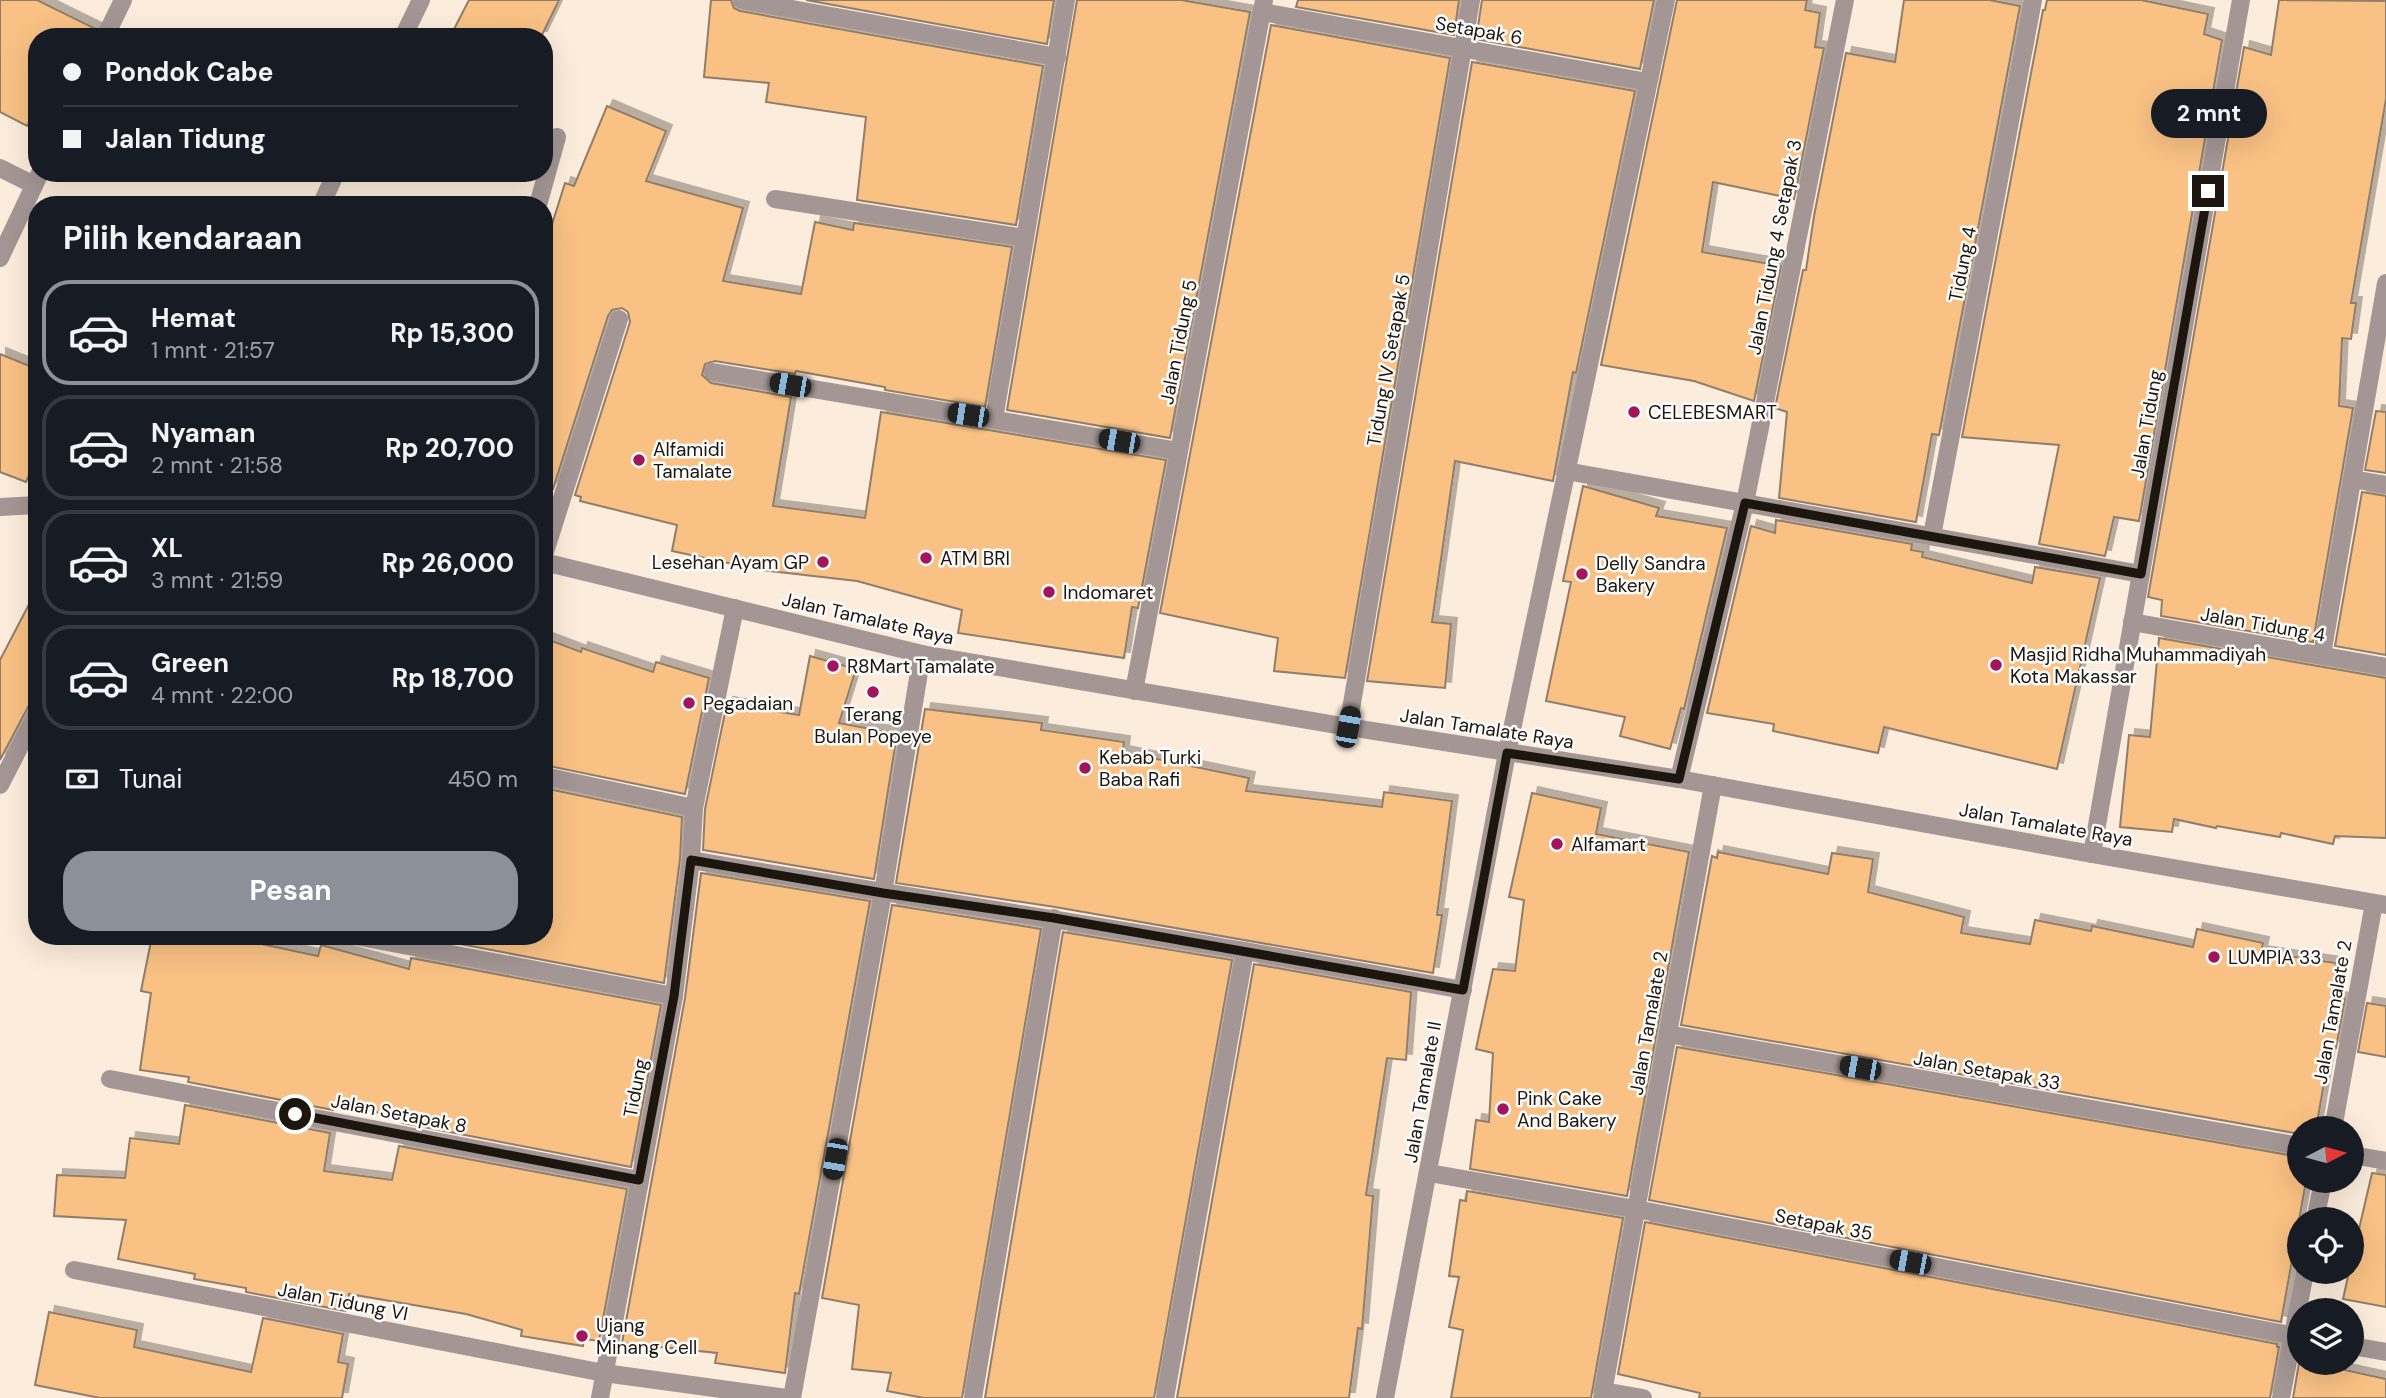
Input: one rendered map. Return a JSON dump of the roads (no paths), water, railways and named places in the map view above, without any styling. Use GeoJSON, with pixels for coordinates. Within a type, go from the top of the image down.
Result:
{"type":"FeatureCollection","features":[{"type":"Feature","properties":{"kind":"street"},"geometry":{"type":"LineString","coordinates":[[109,28],[123,0]]}},
{"type":"Feature","properties":{"kind":"street"},"geometry":{"type":"LineString","coordinates":[[407,28],[421,0]]}},
{"type":"Feature","properties":{"kind":"street"},"geometry":{"type":"LineString","coordinates":[[742,0],[1056,57]]}},
{"type":"Feature","properties":{"kind":"street"},"geometry":{"type":"LineString","coordinates":[[994,419],[1066,0]]}},
{"type":"Feature","properties":{"kind":"street","name":"Tidung IV Setapak 5"},"geometry":{"type":"LineString","coordinates":[[1348,727],[1471,0]]}},
{"type":"Feature","properties":{"kind":"street","name":"Jalan Tamalate II"},"geometry":{"type":"LineString","coordinates":[[1385,1398],[1507,753],[1665,0]]}},
{"type":"Feature","properties":{"kind":"street","name":"Jalan Tidung 4 Setapak 3"},"geometry":{"type":"LineString","coordinates":[[1745,503],[1845,0]]}},
{"type":"Feature","properties":{"kind":"street","name":"Tidung 4"},"geometry":{"type":"LineString","coordinates":[[1932,536],[2033,0]]}},
{"type":"Feature","properties":{"kind":"street","name":"Jalan Tidung"},"geometry":{"type":"LineString","coordinates":[[2092,854],[2241,0]]}},
{"type":"Feature","properties":{"kind":"street","name":"Setapak 6"},"geometry":{"type":"LineString","coordinates":[[1263,6],[1462,48],[1648,82]]}},
{"type":"Feature","properties":{"kind":"street","name":"Jalan Tidung 5"},"geometry":{"type":"LineString","coordinates":[[1134,691],[1263,6]]}},
{"type":"Feature","properties":{"kind":"street"},"geometry":{"type":"LineString","coordinates":[[553,148],[556,137]]}},
{"type":"Feature","properties":{"kind":"street"},"geometry":{"type":"LineString","coordinates":[[0,168],[28,176]]}},
{"type":"Feature","properties":{"kind":"street"},"geometry":{"type":"LineString","coordinates":[[0,258],[28,198]]}},
{"type":"Feature","properties":{"kind":"street"},"geometry":{"type":"LineString","coordinates":[[775,199],[1025,238]]}},
{"type":"Feature","properties":{"kind":"street"},"geometry":{"type":"LineString","coordinates":[[2322,655],[2386,286]]}},
{"type":"Feature","properties":{"kind":"street"},"geometry":{"type":"LineString","coordinates":[[553,527],[619,319]]}},
{"type":"Feature","properties":{"kind":"street"},"geometry":{"type":"LineString","coordinates":[[713,372],[1179,451]]}},
{"type":"Feature","properties":{"kind":"street"},"geometry":{"type":"LineString","coordinates":[[1566,471],[2141,574]]}},
{"type":"Feature","properties":{"kind":"street"},"geometry":{"type":"LineString","coordinates":[[2352,479],[2386,485]]}},
{"type":"Feature","properties":{"kind":"street"},"geometry":{"type":"LineString","coordinates":[[1679,779],[1745,503]]}},
{"type":"Feature","properties":{"kind":"street"},"geometry":{"type":"LineString","coordinates":[[0,508],[28,506]]}},
{"type":"Feature","properties":{"kind":"street","name":"Jalan Tamalate Raya"},"geometry":{"type":"LineString","coordinates":[[553,564],[922,654],[1348,727],[1679,779],[2380,904]]}},
{"type":"Feature","properties":{"kind":"street","name":"Tidung"},"geometry":{"type":"LineString","coordinates":[[600,1398],[674,996],[691,860],[694,808],[735,608]]}},
{"type":"Feature","properties":{"kind":"street","name":"Jalan Tidung 4"},"geometry":{"type":"LineString","coordinates":[[2132,622],[2386,667]]}},
{"type":"Feature","properties":{"kind":"street"},"geometry":{"type":"LineString","coordinates":[[792,1398],[883,893],[922,654]]}},
{"type":"Feature","properties":{"kind":"street"},"geometry":{"type":"LineString","coordinates":[[0,785],[28,731]]}},
{"type":"Feature","properties":{"kind":"street"},"geometry":{"type":"LineString","coordinates":[[553,778],[694,808]]}},
{"type":"Feature","properties":{"kind":"street","name":"Jalan Tamalate 2"},"geometry":{"type":"LineString","coordinates":[[1602,1395],[1713,785]]}},
{"type":"Feature","properties":{"kind":"street"},"geometry":{"type":"LineString","coordinates":[[691,860],[883,893],[1054,918],[1463,990]]}},
{"type":"Feature","properties":{"kind":"street","name":"Jalan Tamalate 2"},"geometry":{"type":"LineString","coordinates":[[2336,1116],[2380,904]]}},
{"type":"Feature","properties":{"kind":"street"},"geometry":{"type":"LineString","coordinates":[[973,1398],[1054,918]]}},
{"type":"Feature","properties":{"kind":"street"},"geometry":{"type":"LineString","coordinates":[[403,945],[674,996]]}},
{"type":"Feature","properties":{"kind":"street"},"geometry":{"type":"LineString","coordinates":[[1165,1398],[1245,951]]}},
{"type":"Feature","properties":{"kind":"street","name":"Jalan Setapak 33"},"geometry":{"type":"LineString","coordinates":[[1668,1034],[2287,1144]]}},
{"type":"Feature","properties":{"kind":"street","name":"Jalan Setapak 8"},"geometry":{"type":"LineString","coordinates":[[110,1079],[639,1180]]}},
{"type":"Feature","properties":{"kind":"street"},"geometry":{"type":"LineString","coordinates":[[2364,1157],[2386,1161]]}},
{"type":"Feature","properties":{"kind":"street","name":"Setapak 35"},"geometry":{"type":"LineString","coordinates":[[1429,1173],[1636,1209],[2287,1334]]}},
{"type":"Feature","properties":{"kind":"street","name":"Jalan Tidung VI"},"geometry":{"type":"LineString","coordinates":[[74,1270],[604,1373],[787,1398]]}},
{"type":"Feature","properties":{"kind":"street"},"geometry":{"type":"LineString","coordinates":[[2364,1348],[2386,1352]]}},
{"type":"Feature","properties":{"kind":"street"},"geometry":{"type":"LineString","coordinates":[[2281,1398],[2287,1373]]}},
{"type":"Feature","properties":{"kind":"street"},"geometry":{"type":"LineString","coordinates":[[1602,1395],[1643,1398]]}},
{"type":"Feature","properties":{"kind":"place","name":"CELEBESMART"},"geometry":{"type":"Point","coordinates":[1634,412]}},
{"type":"Feature","properties":{"kind":"place","name":"Alfamidi Tamalate"},"geometry":{"type":"Point","coordinates":[639,460]}},
{"type":"Feature","properties":{"kind":"place","name":"ATM BRI"},"geometry":{"type":"Point","coordinates":[926,558]}},
{"type":"Feature","properties":{"kind":"place","name":"Lesehan Ayam GP"},"geometry":{"type":"Point","coordinates":[823,562]}},
{"type":"Feature","properties":{"kind":"place","name":"Delly Sandra Bakery"},"geometry":{"type":"Point","coordinates":[1582,574]}},
{"type":"Feature","properties":{"kind":"place","name":"Indomaret"},"geometry":{"type":"Point","coordinates":[1049,592]}},
{"type":"Feature","properties":{"kind":"place","name":"Masjid Ridha Muhammadiyah Kota Makassar"},"geometry":{"type":"Point","coordinates":[1996,665]}},
{"type":"Feature","properties":{"kind":"place","name":"R8Mart Tamalate"},"geometry":{"type":"Point","coordinates":[833,666]}},
{"type":"Feature","properties":{"kind":"place","name":"Terang Bulan Popeye"},"geometry":{"type":"Point","coordinates":[873,692]}},
{"type":"Feature","properties":{"kind":"place","name":"Pegadaian"},"geometry":{"type":"Point","coordinates":[689,703]}},
{"type":"Feature","properties":{"kind":"place","name":"Kebab Turki Baba Rafi"},"geometry":{"type":"Point","coordinates":[1085,768]}},
{"type":"Feature","properties":{"kind":"place","name":"Alfamart"},"geometry":{"type":"Point","coordinates":[1557,844]}},
{"type":"Feature","properties":{"kind":"place","name":"LUMPIA 33"},"geometry":{"type":"Point","coordinates":[2214,957]}},
{"type":"Feature","properties":{"kind":"place","name":"Pink Cake And Bakery"},"geometry":{"type":"Point","coordinates":[1503,1109]}},
{"type":"Feature","properties":{"kind":"place","name":"Ujang Minang Cell"},"geometry":{"type":"Point","coordinates":[582,1336]}}]}
